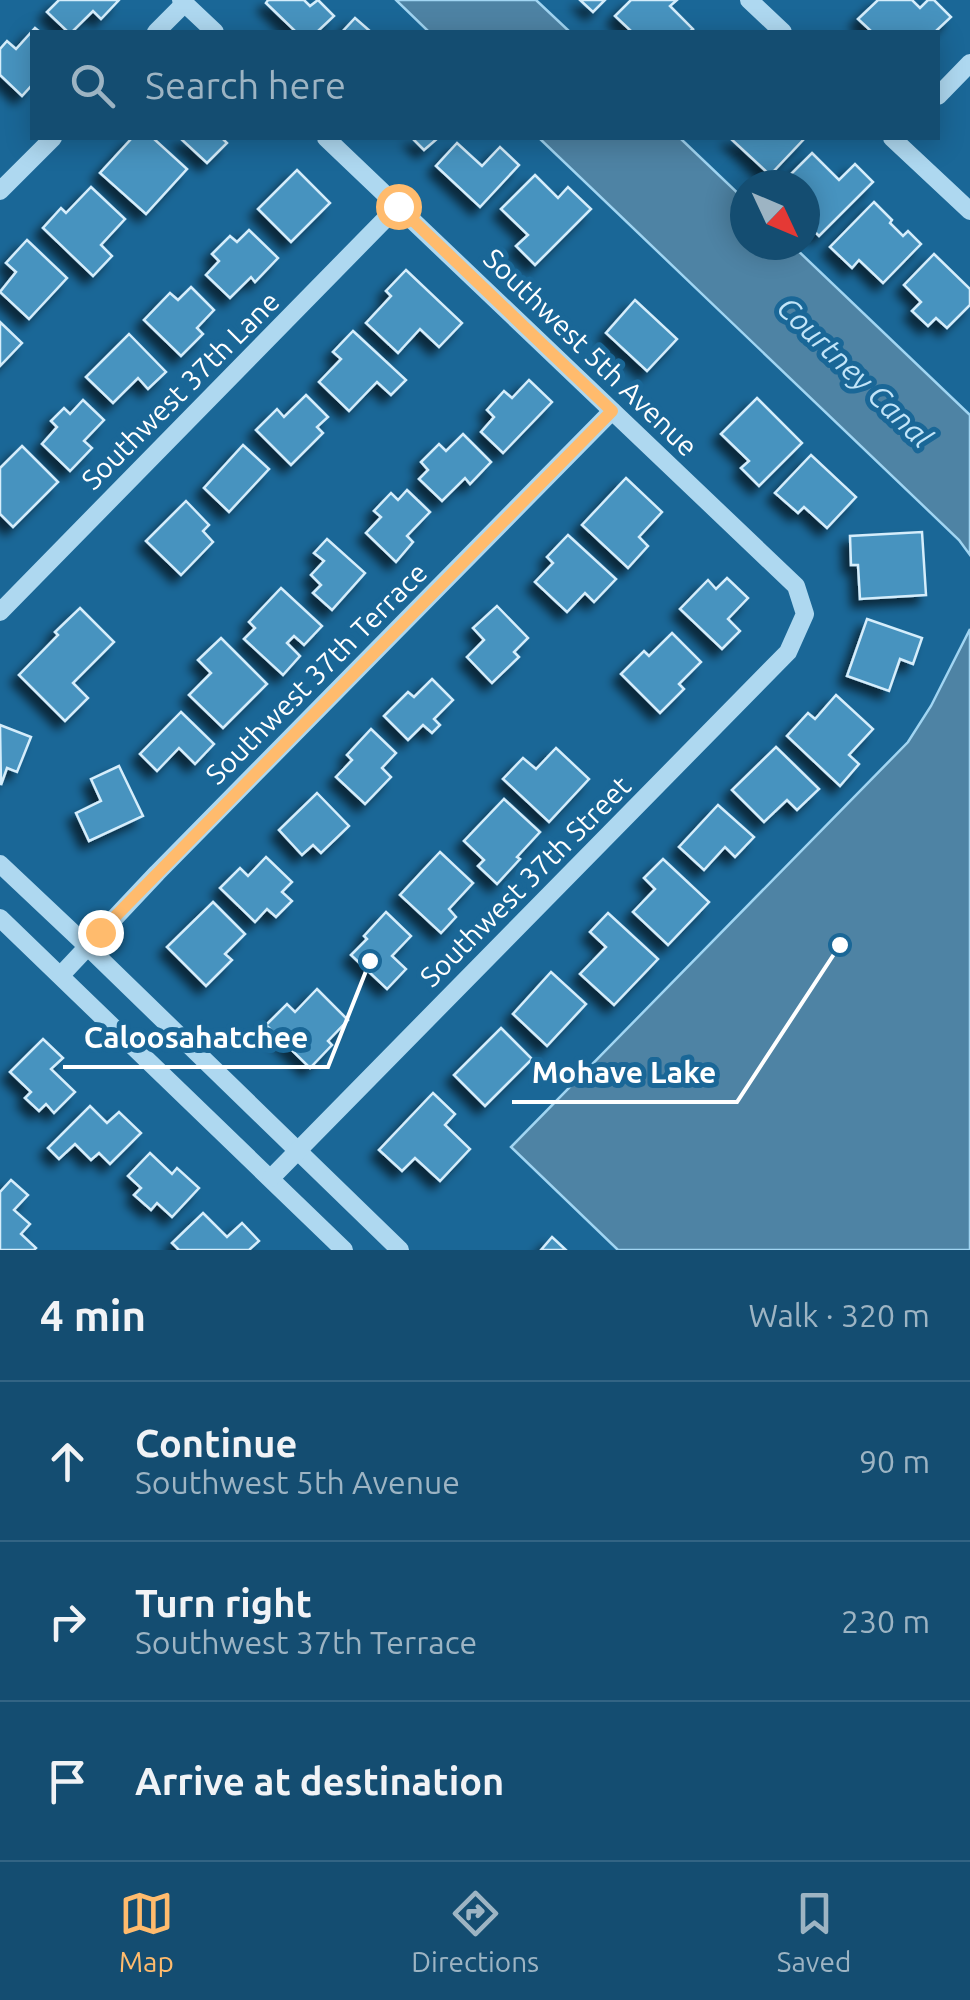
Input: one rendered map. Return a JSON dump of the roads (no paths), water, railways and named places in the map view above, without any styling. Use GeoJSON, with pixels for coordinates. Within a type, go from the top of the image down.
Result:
{"type":"FeatureCollection","features":[{"type":"Feature","properties":{"kind":"street"},"geometry":{"type":"LineString","coordinates":[[749,0],[781,30]]}},
{"type":"Feature","properties":{"kind":"street"},"geometry":{"type":"LineString","coordinates":[[158,30],[182,2],[213,30]]}},
{"type":"Feature","properties":{"kind":"street"},"geometry":{"type":"LineString","coordinates":[[940,94],[970,63]]}},
{"type":"Feature","properties":{"kind":"street"},"geometry":{"type":"LineString","coordinates":[[0,191],[51,140]]}},
{"type":"Feature","properties":{"kind":"street","name":"Southwest 5th Avenue"},"geometry":{"type":"LineString","coordinates":[[328,140],[796,586],[805,614]]}},
{"type":"Feature","properties":{"kind":"street"},"geometry":{"type":"LineString","coordinates":[[897,140],[970,212]]}},
{"type":"Feature","properties":{"kind":"street","name":"Southwest 37th Lane"},"geometry":{"type":"LineString","coordinates":[[0,612],[398,206]]}},
{"type":"Feature","properties":{"kind":"street","name":"Southwest 37th Terrace"},"geometry":{"type":"LineString","coordinates":[[61,975],[612,411]]}},
{"type":"Feature","properties":{"kind":"street","name":"Southwest 37th Street"},"geometry":{"type":"LineString","coordinates":[[270,1178],[788,652],[805,614]]}},
{"type":"Feature","properties":{"kind":"street"},"geometry":{"type":"LineString","coordinates":[[0,864],[400,1250]]}},
{"type":"Feature","properties":{"kind":"street"},"geometry":{"type":"LineString","coordinates":[[0,918],[344,1250]]}},
{"type":"Feature","properties":{"kind":"water"},"geometry":{"type":"Polygon","coordinates":[[[396,0],[536,0],[568,30],[427,30],[396,0]]]}},
{"type":"Feature","properties":{"kind":"water","name":"Courtney Canal"},"geometry":{"type":"Polygon","coordinates":[[[541,140],[682,140],[730,186],[730,260],[808,260],[970,415],[970,555],[959,540],[541,140]]]}},
{"type":"Feature","properties":{"kind":"water"},"geometry":{"type":"Polygon","coordinates":[[[970,629],[970,1250],[618,1250],[511,1147],[908,742],[970,629]]]}},
{"type":"Feature","properties":{"kind":"place","name":"Mohave Lake"},"geometry":{"type":"Point","coordinates":[840,945]}},
{"type":"Feature","properties":{"kind":"place","name":"Caloosahatchee"},"geometry":{"type":"Point","coordinates":[370,961]}}]}
